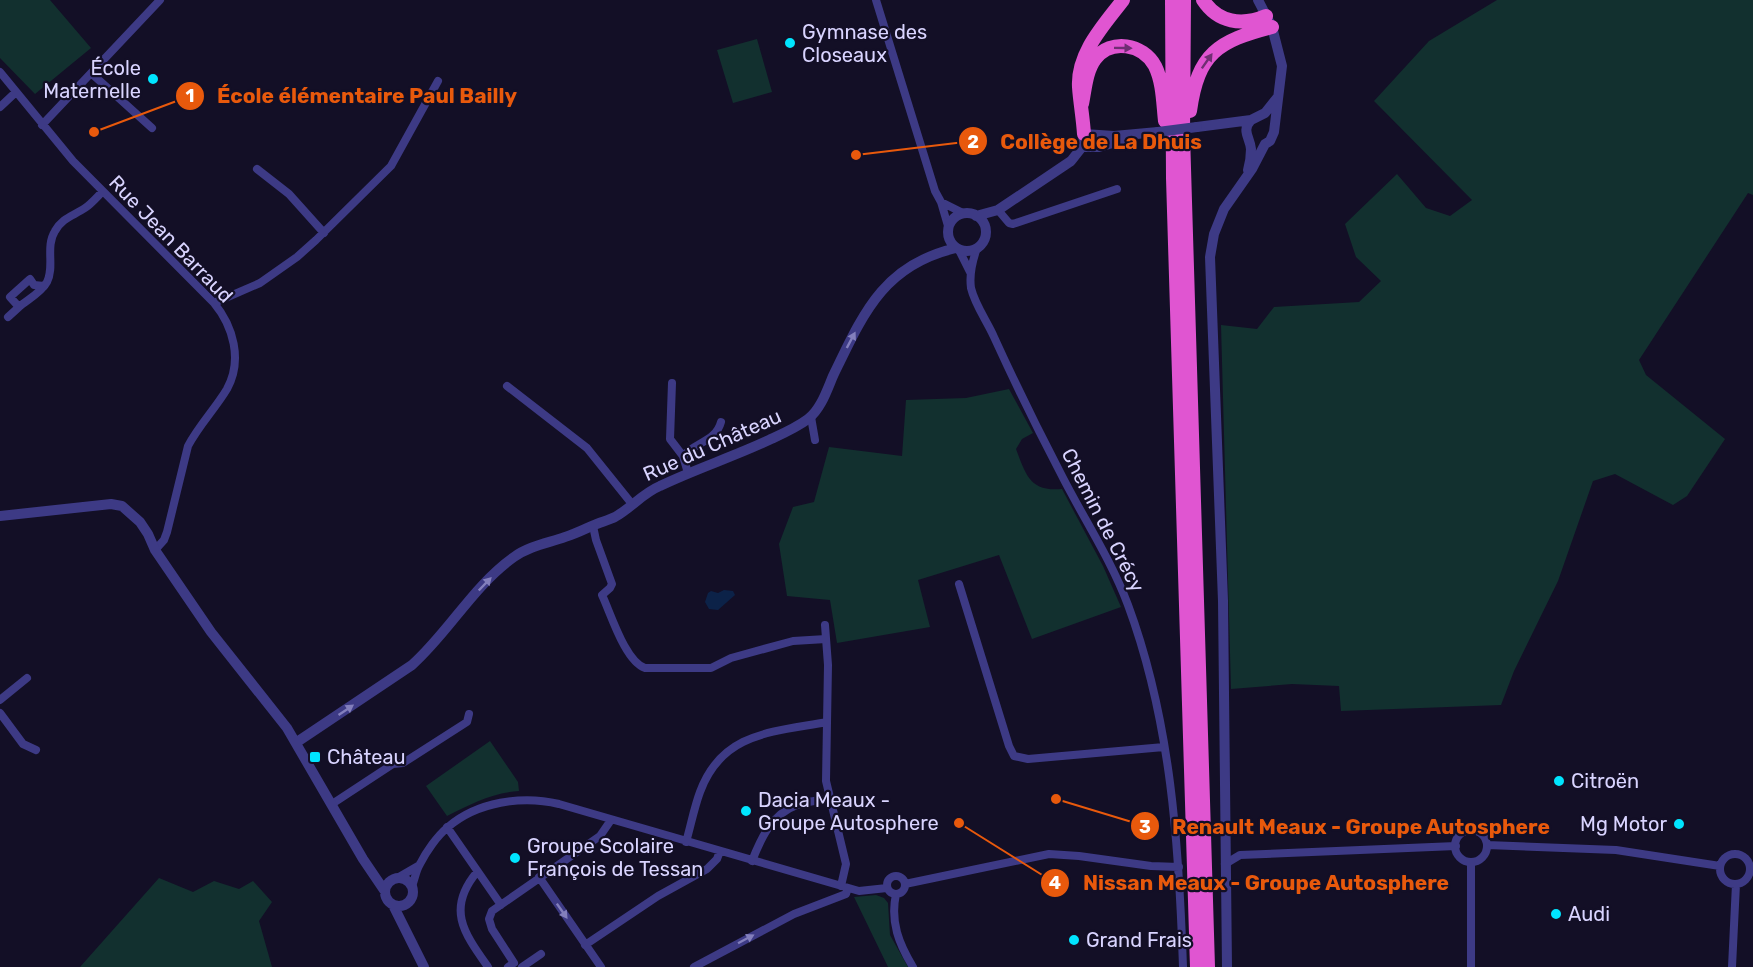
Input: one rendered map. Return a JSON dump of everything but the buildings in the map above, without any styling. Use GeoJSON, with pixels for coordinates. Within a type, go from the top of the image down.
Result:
{"type":"FeatureCollection","features":[{"type":"Feature","properties":{"kind":"highway"},"geometry":{"type":"LineString","coordinates":[[1083,141],[1079,86],[1082,63],[1095,37],[1123,0]]}},
{"type":"Feature","properties":{"kind":"highway"},"geometry":{"type":"LineString","coordinates":[[1172,0],[1173,178],[1197,967]]}},
{"type":"Feature","properties":{"kind":"highway"},"geometry":{"type":"LineString","coordinates":[[1184,0],[1183,135],[1208,967]]}},
{"type":"Feature","properties":{"kind":"highway"},"geometry":{"type":"LineString","coordinates":[[1203,0],[1219,17],[1231,21],[1269,22]]}},
{"type":"Feature","properties":{"kind":"highway"},"geometry":{"type":"LineString","coordinates":[[1183,135],[1190,124],[1194,87],[1209,56],[1224,44],[1269,22]]}},
{"type":"Feature","properties":{"kind":"highway"},"geometry":{"type":"LineString","coordinates":[[1082,104],[1089,71],[1095,59],[1105,50],[1119,46],[1133,47],[1145,54],[1154,65],[1160,79],[1166,123],[1167,171],[1173,178]]}},
{"type":"Feature","properties":{"kind":"street"},"geometry":{"type":"LineString","coordinates":[[42,125],[160,0]]}},
{"type":"Feature","properties":{"kind":"street"},"geometry":{"type":"LineString","coordinates":[[876,0],[948,226],[949,239],[957,249],[968,251],[977,248],[984,241],[986,231],[998,210]]}},
{"type":"Feature","properties":{"kind":"street"},"geometry":{"type":"LineString","coordinates":[[1227,967],[1224,601],[1210,257],[1214,234],[1224,209],[1265,144],[1272,137],[1274,128],[1282,66],[1269,22],[1258,0]]}},
{"type":"Feature","properties":{"kind":"street","name":"Rue Jean Barraud"},"geometry":{"type":"LineString","coordinates":[[0,72],[73,161],[214,303],[228,324],[233,338],[234,370],[227,388],[188,446],[167,532],[164,540],[154,550]]}},
{"type":"Feature","properties":{"kind":"street"},"geometry":{"type":"LineString","coordinates":[[91,73],[152,128]]}},
{"type":"Feature","properties":{"kind":"street"},"geometry":{"type":"LineString","coordinates":[[214,303],[260,283],[297,257],[324,232],[391,165],[438,81]]}},
{"type":"Feature","properties":{"kind":"street"},"geometry":{"type":"LineString","coordinates":[[0,107],[16,92]]}},
{"type":"Feature","properties":{"kind":"street"},"geometry":{"type":"LineString","coordinates":[[1245,179],[1250,160],[1245,128],[1255,118],[1265,113],[1280,95]]}},
{"type":"Feature","properties":{"kind":"street"},"geometry":{"type":"LineString","coordinates":[[976,216],[998,210],[1071,161],[1083,141],[1255,118],[1268,119],[1274,128]]}},
{"type":"Feature","properties":{"kind":"street"},"geometry":{"type":"LineString","coordinates":[[1211,125],[1231,128],[1257,145],[1265,144]]}},
{"type":"Feature","properties":{"kind":"street"},"geometry":{"type":"LineString","coordinates":[[257,169],[289,194],[324,232]]}},
{"type":"Feature","properties":{"kind":"street"},"geometry":{"type":"LineString","coordinates":[[998,210],[1012,224],[1116,189]]}},
{"type":"Feature","properties":{"kind":"street"},"geometry":{"type":"LineString","coordinates":[[8,317],[44,286],[50,274],[50,242],[55,230],[70,215],[85,208],[102,192]]}},
{"type":"Feature","properties":{"kind":"street"},"geometry":{"type":"LineString","coordinates":[[940,202],[963,213],[976,216],[983,222],[986,231]]}},
{"type":"Feature","properties":{"kind":"street"},"geometry":{"type":"LineString","coordinates":[[948,226],[954,218],[963,213]]}},
{"type":"Feature","properties":{"kind":"street","name":"Chemin de Crécy"},"geometry":{"type":"LineString","coordinates":[[970,272],[977,248]]}},
{"type":"Feature","properties":{"kind":"street","name":"Chemin de Crécy"},"geometry":{"type":"LineString","coordinates":[[957,249],[970,272],[974,297],[1037,428],[1110,565],[1128,605],[1148,668],[1174,807],[1183,967]]}},
{"type":"Feature","properties":{"kind":"street","name":"Rue du Château"},"geometry":{"type":"LineString","coordinates":[[297,742],[412,665],[457,613],[514,557],[526,550],[615,517],[657,487],[688,472],[748,449],[811,417],[821,402],[868,309],[880,291],[899,273],[914,264],[933,254],[957,249]]}},
{"type":"Feature","properties":{"kind":"street"},"geometry":{"type":"LineString","coordinates":[[19,307],[10,297],[30,279],[34,285],[44,286]]}},
{"type":"Feature","properties":{"kind":"street"},"geometry":{"type":"LineString","coordinates":[[672,383],[670,439],[683,456],[688,472]]}},
{"type":"Feature","properties":{"kind":"street"},"geometry":{"type":"LineString","coordinates":[[507,386],[587,448],[632,504]]}},
{"type":"Feature","properties":{"kind":"street"},"geometry":{"type":"LineString","coordinates":[[811,417],[815,440]]}},
{"type":"Feature","properties":{"kind":"street"},"geometry":{"type":"LineString","coordinates":[[683,456],[690,449],[713,437],[722,422]]}},
{"type":"Feature","properties":{"kind":"street"},"geometry":{"type":"LineString","coordinates":[[0,516],[111,504],[122,506],[140,522],[154,550],[210,632],[265,698],[297,742],[384,890],[386,899],[393,905],[424,967]]}},
{"type":"Feature","properties":{"kind":"street"},"geometry":{"type":"LineString","coordinates":[[593,526],[612,584],[602,595],[628,654],[639,666],[645,668],[711,668],[731,658],[793,641],[826,639]]}},
{"type":"Feature","properties":{"kind":"street"},"geometry":{"type":"LineString","coordinates":[[959,584],[1009,747],[1014,756],[1028,759],[1164,747]]}},
{"type":"Feature","properties":{"kind":"street"},"geometry":{"type":"LineString","coordinates":[[694,967],[794,914],[846,894],[846,864],[826,781],[828,665],[825,625]]}},
{"type":"Feature","properties":{"kind":"street"},"geometry":{"type":"LineString","coordinates":[[0,700],[27,678]]}},
{"type":"Feature","properties":{"kind":"street"},"geometry":{"type":"LineString","coordinates":[[0,713],[23,744],[36,750]]}},
{"type":"Feature","properties":{"kind":"street"},"geometry":{"type":"LineString","coordinates":[[332,804],[393,764],[403,763],[467,722],[469,714]]}},
{"type":"Feature","properties":{"kind":"street"},"geometry":{"type":"LineString","coordinates":[[686,842],[706,778],[714,764],[731,747],[756,735],[827,722]]}},
{"type":"Feature","properties":{"kind":"street"},"geometry":{"type":"LineString","coordinates":[[752,861],[766,830],[781,813],[797,805],[830,798]]}},
{"type":"Feature","properties":{"kind":"street"},"geometry":{"type":"LineString","coordinates":[[411,943],[407,916],[408,903],[413,893],[412,886],[418,866],[447,827],[468,814],[495,803],[524,799],[547,801],[859,891],[887,888]]}},
{"type":"Feature","properties":{"kind":"street"},"geometry":{"type":"LineString","coordinates":[[508,967],[514,963],[492,929],[489,919],[492,911],[600,836],[611,820]]}},
{"type":"Feature","properties":{"kind":"street"},"geometry":{"type":"LineString","coordinates":[[447,827],[501,905]]}},
{"type":"Feature","properties":{"kind":"street"},"geometry":{"type":"LineString","coordinates":[[1471,830],[1484,836],[1487,845],[1480,859],[1471,862],[1459,855],[1456,846],[1458,837],[1471,830]]}},
{"type":"Feature","properties":{"kind":"street"},"geometry":{"type":"LineString","coordinates":[[1487,845],[1616,850],[1720,866]]}},
{"type":"Feature","properties":{"kind":"street"},"geometry":{"type":"LineString","coordinates":[[1225,864],[1240,855],[1456,846]]}},
{"type":"Feature","properties":{"kind":"street"},"geometry":{"type":"LineString","coordinates":[[1225,849],[1240,855]]}},
{"type":"Feature","properties":{"kind":"street"},"geometry":{"type":"LineString","coordinates":[[585,945],[658,896],[707,868],[717,859],[720,851]]}},
{"type":"Feature","properties":{"kind":"street"},"geometry":{"type":"LineString","coordinates":[[905,884],[1049,854],[1179,867]]}},
{"type":"Feature","properties":{"kind":"street"},"geometry":{"type":"LineString","coordinates":[[1739,854],[1749,863],[1751,872],[1745,880],[1736,884],[1725,881],[1720,874],[1720,866],[1727,856],[1739,854]]}},
{"type":"Feature","properties":{"kind":"street"},"geometry":{"type":"LineString","coordinates":[[366,862],[396,878],[407,880],[412,886]]}},
{"type":"Feature","properties":{"kind":"street"},"geometry":{"type":"LineString","coordinates":[[1471,862],[1471,967]]}},
{"type":"Feature","properties":{"kind":"street"},"geometry":{"type":"LineString","coordinates":[[384,890],[396,878],[418,866]]}},
{"type":"Feature","properties":{"kind":"street"},"geometry":{"type":"LineString","coordinates":[[477,872],[467,885],[460,902],[460,918],[469,940],[488,967]]}},
{"type":"Feature","properties":{"kind":"street"},"geometry":{"type":"LineString","coordinates":[[894,876],[900,877],[905,884],[902,892],[896,894],[891,893],[887,888],[888,879],[894,876]]}},
{"type":"Feature","properties":{"kind":"street"},"geometry":{"type":"LineString","coordinates":[[539,877],[601,967]]}},
{"type":"Feature","properties":{"kind":"street"},"geometry":{"type":"LineString","coordinates":[[1731,967],[1736,884]]}},
{"type":"Feature","properties":{"kind":"street"},"geometry":{"type":"LineString","coordinates":[[896,894],[895,931],[913,967]]}},
{"type":"Feature","properties":{"kind":"street"},"geometry":{"type":"LineString","coordinates":[[393,905],[401,906],[408,903]]}},
{"type":"Feature","properties":{"kind":"street"},"geometry":{"type":"LineString","coordinates":[[522,967],[541,954]]}},
{"type":"Feature","properties":{"kind":"green space"},"geometry":{"type":"Polygon","coordinates":[[[0,0],[50,0],[91,48],[35,94],[0,58],[0,0]]]}},
{"type":"Feature","properties":{"kind":"green space"},"geometry":{"type":"Polygon","coordinates":[[[1497,0],[1753,0],[1753,195],[1748,193],[1639,360],[1646,375],[1725,439],[1687,496],[1673,505],[1615,474],[1593,481],[1558,581],[1514,671],[1501,705],[1341,711],[1339,686],[1292,684],[1231,689],[1221,325],[1257,329],[1274,307],[1359,302],[1381,281],[1356,257],[1345,224],[1397,174],[1426,208],[1450,216],[1472,200],[1374,101],[1429,41],[1497,0]]]}},
{"type":"Feature","properties":{"kind":"green space"},"geometry":{"type":"Polygon","coordinates":[[[757,39],[772,92],[733,103],[717,50],[757,39]]]}},
{"type":"Feature","properties":{"kind":"green space"},"geometry":{"type":"Polygon","coordinates":[[[1009,389],[1033,433],[1022,439],[1016,449],[1023,467],[1036,485],[1043,488],[1062,489],[1103,566],[1121,607],[1032,639],[999,555],[918,580],[930,627],[837,643],[830,600],[787,596],[779,544],[793,507],[814,502],[829,447],[902,456],[906,400],[966,398],[1009,389]]]}},
{"type":"Feature","properties":{"kind":"green space"},"geometry":{"type":"Polygon","coordinates":[[[490,741],[518,782],[519,791],[473,803],[447,816],[426,786],[490,741]]]}},
{"type":"Feature","properties":{"kind":"green space"},"geometry":{"type":"Polygon","coordinates":[[[159,878],[193,892],[214,881],[239,889],[253,881],[272,902],[259,921],[272,967],[80,967],[159,878]]]}},
{"type":"Feature","properties":{"kind":"green space"},"geometry":{"type":"Polygon","coordinates":[[[876,895],[884,898],[888,903],[890,935],[908,967],[888,967],[854,897],[876,895]]]}},
{"type":"Feature","properties":{"kind":"water"},"geometry":{"type":"Polygon","coordinates":[[[724,590],[733,591],[735,595],[718,610],[709,609],[705,602],[708,593],[711,591],[718,593],[724,590]]]}},
{"type":"Feature","properties":{"kind":"place","name":"Gymnase des Closeaux"},"geometry":{"type":"Point","coordinates":[790,43]}},
{"type":"Feature","properties":{"kind":"place","name":"École Maternelle"},"geometry":{"type":"Point","coordinates":[153,79]}},
{"type":"Feature","properties":{"kind":"place","name":"École élémentaire Paul Bailly"},"geometry":{"type":"Point","coordinates":[94,132]}},
{"type":"Feature","properties":{"kind":"place","name":"Collège de La Dhuis"},"geometry":{"type":"Point","coordinates":[856,155]}},
{"type":"Feature","properties":{"kind":"place","name":"Château"},"geometry":{"type":"Point","coordinates":[315,757]}},
{"type":"Feature","properties":{"kind":"place","name":"Citroën"},"geometry":{"type":"Point","coordinates":[1559,781]}},
{"type":"Feature","properties":{"kind":"place","name":"Renault Meaux - Groupe Autosphere"},"geometry":{"type":"Point","coordinates":[1056,799]}},
{"type":"Feature","properties":{"kind":"place","name":"Dacia Meaux - Groupe Autosphere"},"geometry":{"type":"Point","coordinates":[746,811]}},
{"type":"Feature","properties":{"kind":"place","name":"Nissan Meaux - Groupe Autosphere"},"geometry":{"type":"Point","coordinates":[959,823]}},
{"type":"Feature","properties":{"kind":"place","name":"Mg Motor"},"geometry":{"type":"Point","coordinates":[1679,824]}},
{"type":"Feature","properties":{"kind":"place","name":"Groupe Scolaire François de Tessan"},"geometry":{"type":"Point","coordinates":[515,858]}},
{"type":"Feature","properties":{"kind":"place","name":"Audi"},"geometry":{"type":"Point","coordinates":[1556,914]}},
{"type":"Feature","properties":{"kind":"place","name":"Grand Frais"},"geometry":{"type":"Point","coordinates":[1074,940]}}]}
